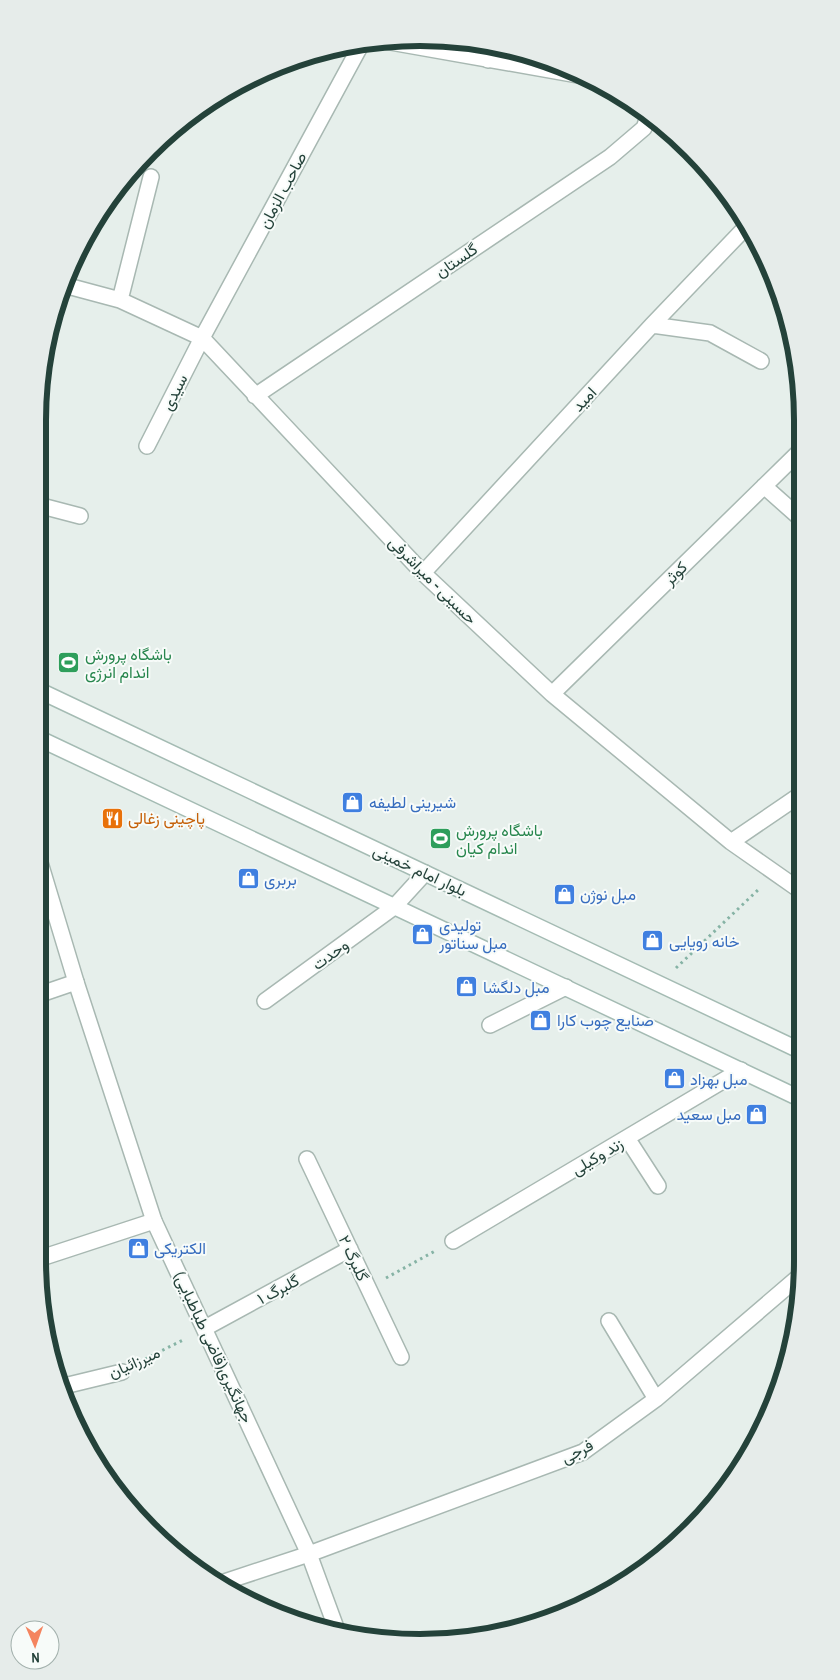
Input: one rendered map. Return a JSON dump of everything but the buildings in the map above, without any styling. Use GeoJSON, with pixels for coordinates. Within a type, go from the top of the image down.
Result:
{"type":"FeatureCollection","features":[{"type":"Feature","properties":{"kind":"street"},"geometry":{"type":"LineString","coordinates":[[413,46],[552,71]]}},
{"type":"Feature","properties":{"kind":"street","name":"صاحب الزمان"},"geometry":{"type":"LineString","coordinates":[[202,338],[358,51]]}},
{"type":"Feature","properties":{"kind":"street"},"geometry":{"type":"LineString","coordinates":[[488,60],[494,53]]}},
{"type":"Feature","properties":{"kind":"street","name":"گلستان"},"geometry":{"type":"LineString","coordinates":[[255,396],[610,157],[644,128],[646,122]]}},
{"type":"Feature","properties":{"kind":"street"},"geometry":{"type":"LineString","coordinates":[[120,300],[151,177]]}},
{"type":"Feature","properties":{"kind":"street","name":"امید"},"geometry":{"type":"LineString","coordinates":[[423,574],[652,325],[743,231]]}},
{"type":"Feature","properties":{"kind":"street","name":"حسینی - میراشرفی"},"geometry":{"type":"LineString","coordinates":[[71,287],[120,300],[202,338],[423,574],[552,694],[731,842],[794,886]]}},
{"type":"Feature","properties":{"kind":"street"},"geometry":{"type":"LineString","coordinates":[[652,325],[710,333],[762,361]]}},
{"type":"Feature","properties":{"kind":"street","name":"سیدی"},"geometry":{"type":"LineString","coordinates":[[147,446],[202,338]]}},
{"type":"Feature","properties":{"kind":"street","name":"کوثر"},"geometry":{"type":"LineString","coordinates":[[552,694],[794,458]]}},
{"type":"Feature","properties":{"kind":"street"},"geometry":{"type":"LineString","coordinates":[[764,486],[794,513]]}},
{"type":"Feature","properties":{"kind":"street"},"geometry":{"type":"LineString","coordinates":[[46,507],[80,516]]}},
{"type":"Feature","properties":{"kind":"street","name":"بلوار امام خمینی"},"geometry":{"type":"LineString","coordinates":[[46,694],[794,1048]]}},
{"type":"Feature","properties":{"kind":"street"},"geometry":{"type":"LineString","coordinates":[[46,742],[794,1095]]}},
{"type":"Feature","properties":{"kind":"street"},"geometry":{"type":"LineString","coordinates":[[731,842],[794,799]]}},
{"type":"Feature","properties":{"kind":"street","name":"وحدت"},"geometry":{"type":"LineString","coordinates":[[265,1001],[394,907],[425,873]]}},
{"type":"Feature","properties":{"kind":"street","name":"جهانگیری(قاضی طباطبایی)"},"geometry":{"type":"LineString","coordinates":[[46,883],[76,982],[154,1221],[310,1554],[335,1624]]}},
{"type":"Feature","properties":{"kind":"street"},"geometry":{"type":"LineString","coordinates":[[46,992],[76,982]]}},
{"type":"Feature","properties":{"kind":"street"},"geometry":{"type":"LineString","coordinates":[[490,1025],[566,988]]}},
{"type":"Feature","properties":{"kind":"street","name":"زند وکیلی"},"geometry":{"type":"LineString","coordinates":[[453,1241],[741,1070]]}},
{"type":"Feature","properties":{"kind":"street"},"geometry":{"type":"LineString","coordinates":[[627,1138],[658,1186]]}},
{"type":"Feature","properties":{"kind":"street","name":"گلبرگ ۲"},"geometry":{"type":"LineString","coordinates":[[307,1158],[401,1357]]}},
{"type":"Feature","properties":{"kind":"street"},"geometry":{"type":"LineString","coordinates":[[46,1256],[154,1221]]}},
{"type":"Feature","properties":{"kind":"street","name":"گلبرگ ۱"},"geometry":{"type":"LineString","coordinates":[[205,1328],[350,1249]]}},
{"type":"Feature","properties":{"kind":"street","name":"فرجی"},"geometry":{"type":"LineString","coordinates":[[228,1581],[310,1554],[583,1452],[656,1399],[793,1282]]}},
{"type":"Feature","properties":{"kind":"street"},"geometry":{"type":"LineString","coordinates":[[609,1321],[656,1399]]}},
{"type":"Feature","properties":{"kind":"street","name":"میرزائیان"},"geometry":{"type":"LineString","coordinates":[[68,1385],[122,1372]]}},
{"type":"Feature","properties":{"kind":"path"},"geometry":{"type":"LineString","coordinates":[[660,984],[775,874]]}},
{"type":"Feature","properties":{"kind":"path"},"geometry":{"type":"LineString","coordinates":[[368,1288],[453,1241]]}},
{"type":"Feature","properties":{"kind":"path","name":"میرزائیان"},"geometry":{"type":"LineString","coordinates":[[122,1372],[205,1328]]}},
{"type":"Feature","properties":{"kind":"place","name":"باشگاه پرورش اندام انرژی"},"geometry":{"type":"Point","coordinates":[69,663]}},
{"type":"Feature","properties":{"kind":"place","name":"شیرینی لطیفه"},"geometry":{"type":"Point","coordinates":[353,802]}},
{"type":"Feature","properties":{"kind":"place","name":"پاچینی زغالی"},"geometry":{"type":"Point","coordinates":[112,818]}},
{"type":"Feature","properties":{"kind":"place","name":"باشگاه پرورش اندام کیان"},"geometry":{"type":"Point","coordinates":[440,839]}},
{"type":"Feature","properties":{"kind":"place","name":"بربری"},"geometry":{"type":"Point","coordinates":[248,879]}},
{"type":"Feature","properties":{"kind":"place","name":"مبل نوژن"},"geometry":{"type":"Point","coordinates":[564,894]}},
{"type":"Feature","properties":{"kind":"place","name":"تولیدی مبل سناتور"},"geometry":{"type":"Point","coordinates":[423,934]}},
{"type":"Feature","properties":{"kind":"place","name":"خانه رویایی"},"geometry":{"type":"Point","coordinates":[653,941]}},
{"type":"Feature","properties":{"kind":"place","name":"مبل دلگشا"},"geometry":{"type":"Point","coordinates":[467,987]}},
{"type":"Feature","properties":{"kind":"place","name":"صنایع چوب کارا"},"geometry":{"type":"Point","coordinates":[541,1020]}},
{"type":"Feature","properties":{"kind":"place","name":"مبل بهزاد"},"geometry":{"type":"Point","coordinates":[674,1079]}},
{"type":"Feature","properties":{"kind":"place","name":"مبل سعید"},"geometry":{"type":"Point","coordinates":[757,1114]}},
{"type":"Feature","properties":{"kind":"place","name":"الکتریکی"},"geometry":{"type":"Point","coordinates":[138,1248]}}]}
